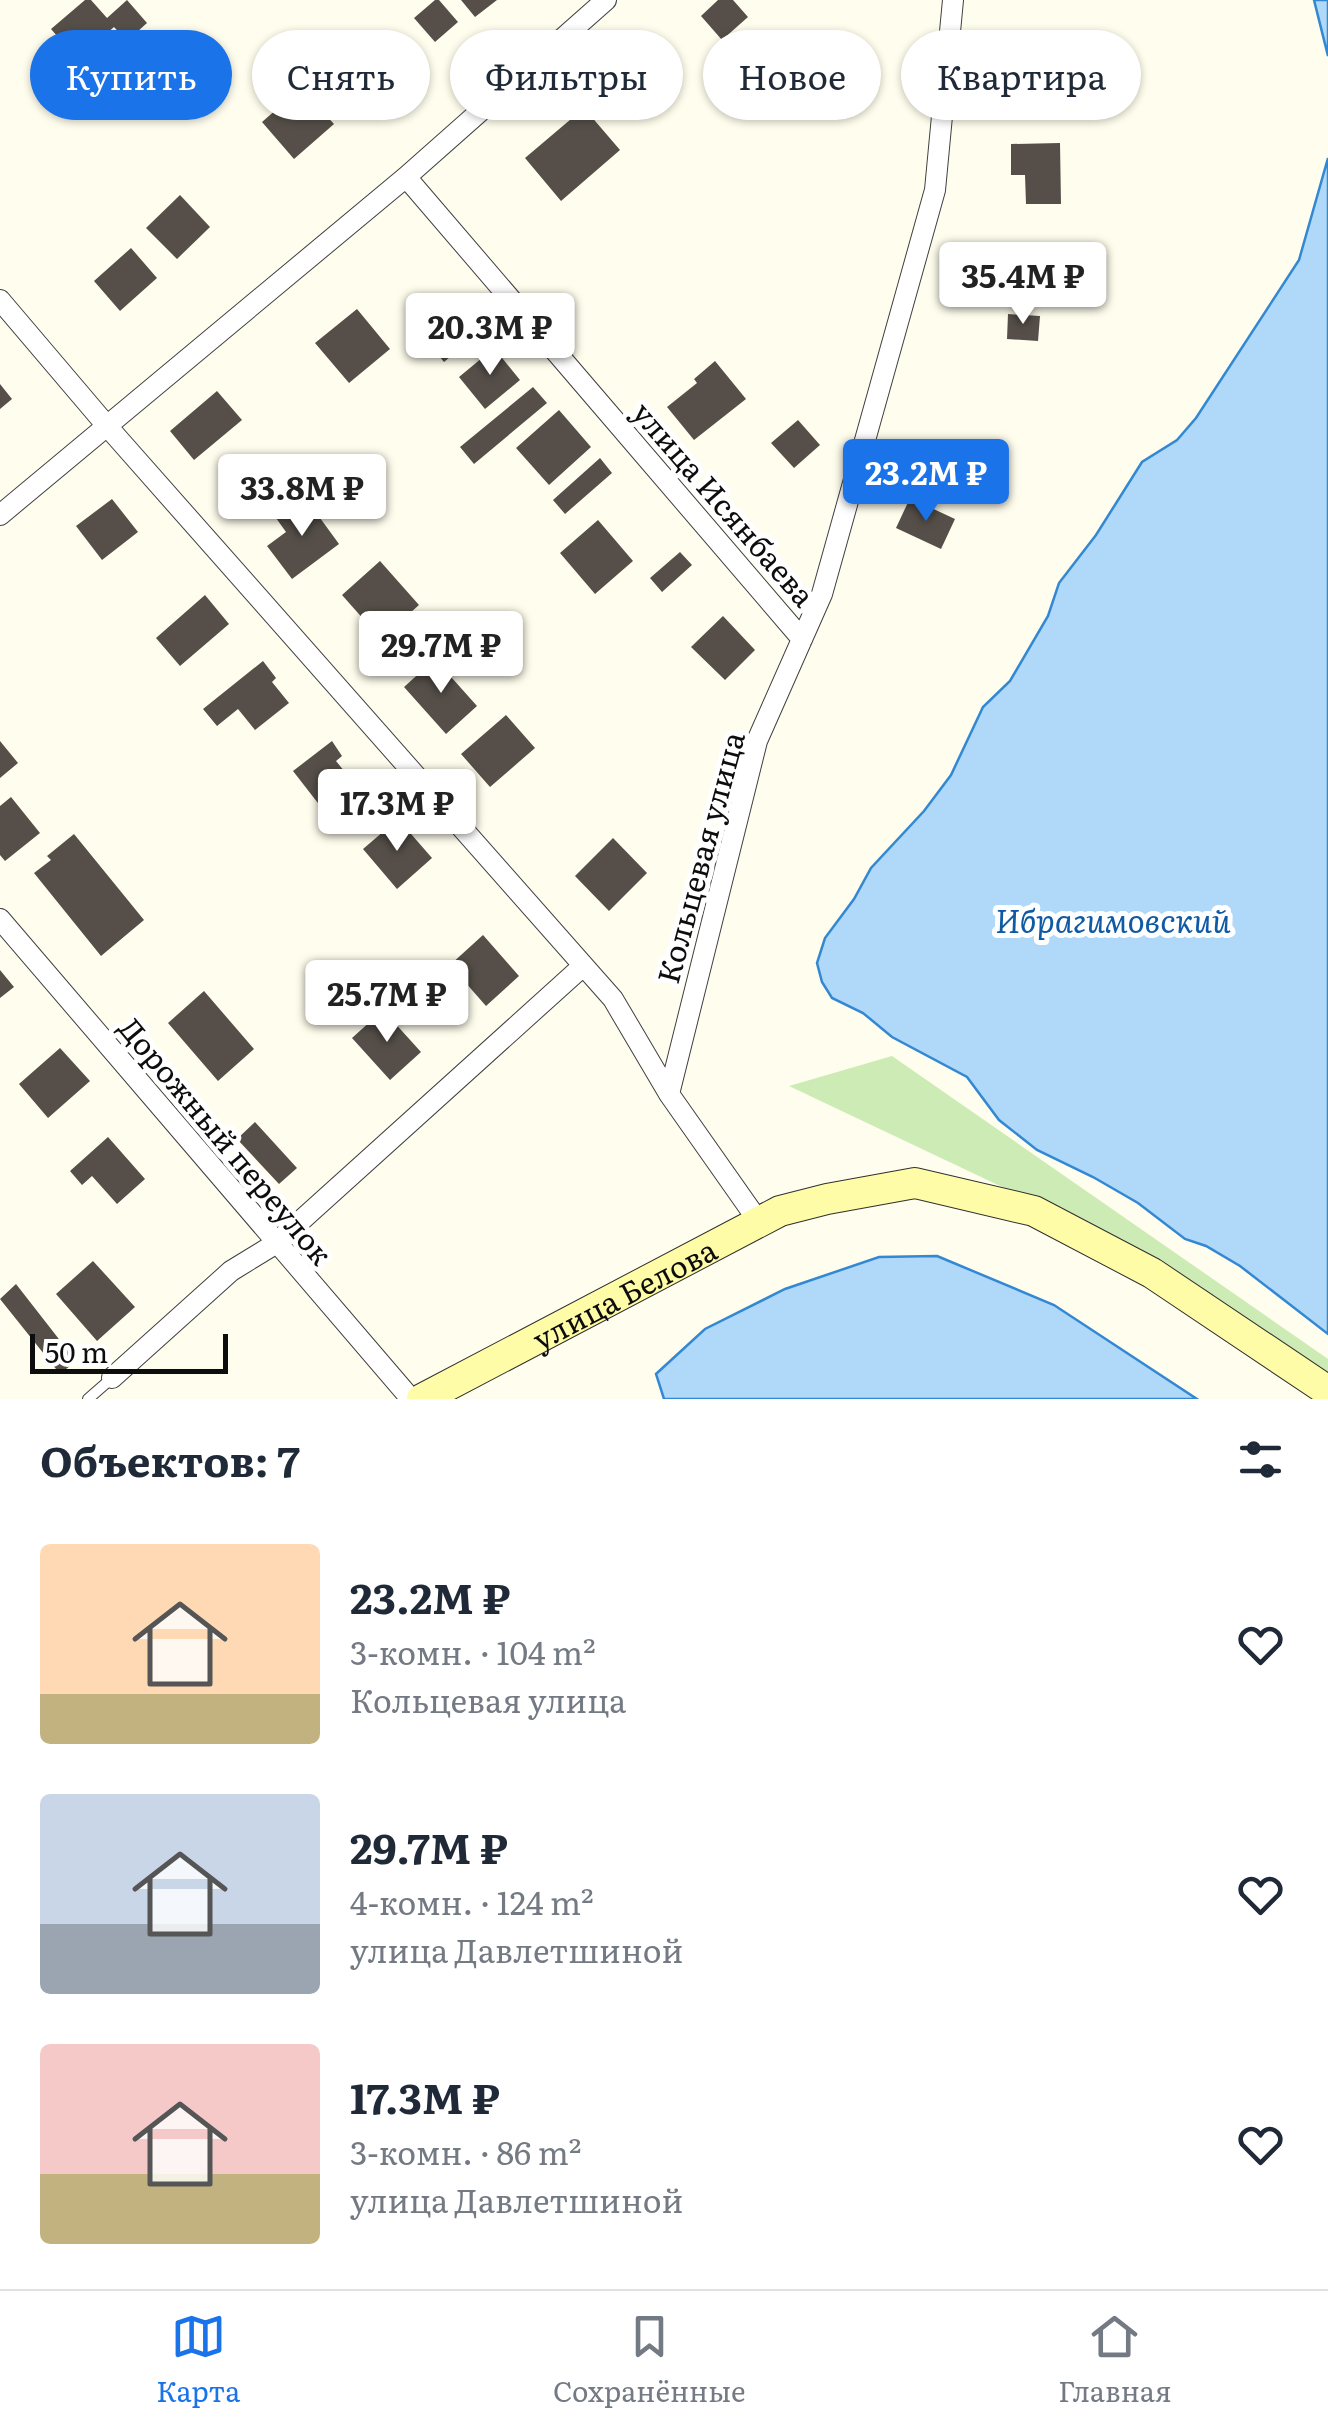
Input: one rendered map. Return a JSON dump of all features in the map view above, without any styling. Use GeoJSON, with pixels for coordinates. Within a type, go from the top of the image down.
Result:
{"type":"FeatureCollection","features":[{"type":"Feature","properties":{"kind":"main road","name":"улица Белова"},"geometry":{"type":"LineString","coordinates":[[422,1399],[780,1211],[916,1184],[1034,1211],[1152,1273],[1328,1391]]}},
{"type":"Feature","properties":{"kind":"street"},"geometry":{"type":"LineString","coordinates":[[0,515],[406,178],[606,0]]}},
{"type":"Feature","properties":{"kind":"street","name":"Кольцевая улица"},"geometry":{"type":"LineString","coordinates":[[669,1094],[757,742],[822,594],[935,190],[952,0]]}},
{"type":"Feature","properties":{"kind":"street","name":"улица Исянбаева"},"geometry":{"type":"LineString","coordinates":[[406,178],[802,639]]}},
{"type":"Feature","properties":{"kind":"street"},"geometry":{"type":"LineString","coordinates":[[0,300],[614,999],[669,1094],[758,1222]]}},
{"type":"Feature","properties":{"kind":"street","name":"Дорожный переулок"},"geometry":{"type":"LineString","coordinates":[[0,919],[411,1399]]}},
{"type":"Feature","properties":{"kind":"street"},"geometry":{"type":"LineString","coordinates":[[112,1378],[231,1271],[275,1244],[583,966]]}},
{"type":"Feature","properties":{"kind":"lane"},"geometry":{"type":"LineString","coordinates":[[88,1399],[112,1378]]}},
{"type":"Feature","properties":{"kind":"green space"},"geometry":{"type":"Polygon","coordinates":[[[892,1056],[1328,1359],[1328,1399],[1017,1194],[789,1086],[892,1056]]]}},
{"type":"Feature","properties":{"kind":"water"},"geometry":{"type":"Polygon","coordinates":[[[1314,0],[1328,0],[1328,56],[1314,0]]]}},
{"type":"Feature","properties":{"kind":"water","name":"Ибрагимовский"},"geometry":{"type":"Polygon","coordinates":[[[1328,158],[1328,1334],[1240,1266],[1185,1239],[1138,1203],[1093,1177],[1037,1150],[999,1120],[967,1077],[892,1037],[863,1013],[832,998],[817,963],[825,938],[871,868],[924,811],[951,775],[983,707],[1010,681],[1048,616],[1059,583],[1096,535],[1142,462],[1177,440],[1196,418],[1299,260],[1328,158]]]}},
{"type":"Feature","properties":{"kind":"water"},"geometry":{"type":"Polygon","coordinates":[[[937,1256],[1054,1305],[1197,1399],[664,1399],[656,1374],[705,1329],[785,1289],[879,1257],[937,1256]]]}},
{"type":"Feature","properties":{"kind":"building"},"geometry":{"type":"Polygon","coordinates":[[[85,0],[91,0],[107,18],[127,0],[147,23],[139,30],[51,29],[85,0]]]}},
{"type":"Feature","properties":{"kind":"building"},"geometry":{"type":"Polygon","coordinates":[[[439,0],[458,22],[435,42],[430,30],[424,30],[414,18],[439,0]]]}},
{"type":"Feature","properties":{"kind":"building"},"geometry":{"type":"Polygon","coordinates":[[[461,0],[497,0],[475,17],[461,0]]]}},
{"type":"Feature","properties":{"kind":"building"},"geometry":{"type":"Polygon","coordinates":[[[718,0],[733,0],[748,17],[733,30],[713,30],[701,16],[718,0]]]}},
{"type":"Feature","properties":{"kind":"building"},"geometry":{"type":"Polygon","coordinates":[[[330,120],[334,124],[294,159],[262,122],[330,120]]]}},
{"type":"Feature","properties":{"kind":"building"},"geometry":{"type":"Polygon","coordinates":[[[570,120],[594,120],[620,150],[561,201],[525,158],[570,120]]]}},
{"type":"Feature","properties":{"kind":"building"},"geometry":{"type":"Polygon","coordinates":[[[1060,143],[1061,204],[1026,204],[1025,175],[1011,175],[1011,144],[1060,143]]]}},
{"type":"Feature","properties":{"kind":"building"},"geometry":{"type":"Polygon","coordinates":[[[180,195],[210,227],[177,259],[146,228],[180,195]]]}},
{"type":"Feature","properties":{"kind":"building"},"geometry":{"type":"Polygon","coordinates":[[[131,248],[157,278],[120,311],[94,281],[131,248]]]}},
{"type":"Feature","properties":{"kind":"building"},"geometry":{"type":"Polygon","coordinates":[[[357,309],[390,349],[349,383],[315,343],[357,309]]]}},
{"type":"Feature","properties":{"kind":"building"},"geometry":{"type":"Polygon","coordinates":[[[470,311],[484,328],[444,362],[430,345],[470,311]]]}},
{"type":"Feature","properties":{"kind":"building"},"geometry":{"type":"Polygon","coordinates":[[[1008,314],[1040,316],[1038,341],[1007,339],[1008,314]]]}},
{"type":"Feature","properties":{"kind":"building"},"geometry":{"type":"Polygon","coordinates":[[[494,348],[520,380],[485,409],[459,377],[494,348]]]}},
{"type":"Feature","properties":{"kind":"building"},"geometry":{"type":"Polygon","coordinates":[[[715,361],[746,399],[694,440],[667,407],[697,383],[694,379],[715,361]]]}},
{"type":"Feature","properties":{"kind":"building"},"geometry":{"type":"Polygon","coordinates":[[[0,384],[12,399],[0,409],[0,384]]]}},
{"type":"Feature","properties":{"kind":"building"},"geometry":{"type":"Polygon","coordinates":[[[533,387],[547,403],[474,464],[460,447],[533,387]]]}},
{"type":"Feature","properties":{"kind":"building"},"geometry":{"type":"Polygon","coordinates":[[[217,391],[242,420],[194,460],[170,431],[217,391]]]}},
{"type":"Feature","properties":{"kind":"building"},"geometry":{"type":"Polygon","coordinates":[[[559,410],[591,447],[549,485],[516,448],[559,410]]]}},
{"type":"Feature","properties":{"kind":"building"},"geometry":{"type":"Polygon","coordinates":[[[798,420],[820,445],[794,468],[771,443],[798,420]]]}},
{"type":"Feature","properties":{"kind":"building"},"geometry":{"type":"Polygon","coordinates":[[[600,458],[612,473],[565,514],[553,500],[600,458]]]}},
{"type":"Feature","properties":{"kind":"building"},"geometry":{"type":"Polygon","coordinates":[[[304,496],[339,544],[292,579],[267,546],[286,532],[276,518],[304,496]]]}},
{"type":"Feature","properties":{"kind":"building"},"geometry":{"type":"Polygon","coordinates":[[[910,498],[955,519],[941,549],[896,528],[910,498]]]}},
{"type":"Feature","properties":{"kind":"building"},"geometry":{"type":"Polygon","coordinates":[[[112,499],[138,532],[102,560],[76,526],[112,499]]]}},
{"type":"Feature","properties":{"kind":"building"},"geometry":{"type":"Polygon","coordinates":[[[598,520],[633,561],[595,594],[560,553],[598,520]]]}},
{"type":"Feature","properties":{"kind":"building"},"geometry":{"type":"Polygon","coordinates":[[[680,552],[692,565],[662,592],[650,578],[680,552]]]}},
{"type":"Feature","properties":{"kind":"building"},"geometry":{"type":"Polygon","coordinates":[[[380,561],[419,605],[381,639],[342,595],[380,561]]]}},
{"type":"Feature","properties":{"kind":"building"},"geometry":{"type":"Polygon","coordinates":[[[205,595],[229,624],[180,666],[156,638],[205,595]]]}},
{"type":"Feature","properties":{"kind":"building"},"geometry":{"type":"Polygon","coordinates":[[[723,616],[755,650],[725,680],[691,647],[723,616]]]}},
{"type":"Feature","properties":{"kind":"building"},"geometry":{"type":"Polygon","coordinates":[[[435,659],[477,706],[446,734],[404,687],[435,659]]]}},
{"type":"Feature","properties":{"kind":"building"},"geometry":{"type":"Polygon","coordinates":[[[263,661],[276,678],[272,682],[289,703],[255,730],[238,709],[217,726],[203,709],[263,661]]]}},
{"type":"Feature","properties":{"kind":"building"},"geometry":{"type":"Polygon","coordinates":[[[506,715],[535,748],[490,787],[461,754],[506,715]]]}},
{"type":"Feature","properties":{"kind":"building"},"geometry":{"type":"Polygon","coordinates":[[[0,741],[18,763],[0,778],[0,741]]]}},
{"type":"Feature","properties":{"kind":"building"},"geometry":{"type":"Polygon","coordinates":[[[332,741],[342,756],[336,761],[353,782],[321,807],[293,771],[332,741]]]}},
{"type":"Feature","properties":{"kind":"building"},"geometry":{"type":"Polygon","coordinates":[[[11,797],[40,833],[5,861],[0,855],[0,806],[11,797]]]}},
{"type":"Feature","properties":{"kind":"building"},"geometry":{"type":"Polygon","coordinates":[[[398,819],[432,858],[397,889],[363,849],[398,819]]]}},
{"type":"Feature","properties":{"kind":"building"},"geometry":{"type":"Polygon","coordinates":[[[74,834],[144,920],[101,956],[34,873],[51,860],[47,856],[74,834]]]}},
{"type":"Feature","properties":{"kind":"building"},"geometry":{"type":"Polygon","coordinates":[[[613,838],[647,873],[609,911],[575,876],[613,838]]]}},
{"type":"Feature","properties":{"kind":"building"},"geometry":{"type":"Polygon","coordinates":[[[483,935],[519,976],[486,1006],[450,965],[483,935]]]}},
{"type":"Feature","properties":{"kind":"building"},"geometry":{"type":"Polygon","coordinates":[[[0,970],[14,987],[0,998],[0,970]]]}},
{"type":"Feature","properties":{"kind":"building"},"geometry":{"type":"Polygon","coordinates":[[[204,991],[254,1049],[218,1081],[168,1023],[204,991]]]}},
{"type":"Feature","properties":{"kind":"building"},"geometry":{"type":"Polygon","coordinates":[[[383,1010],[421,1052],[390,1080],[352,1038],[383,1010]]]}},
{"type":"Feature","properties":{"kind":"building"},"geometry":{"type":"Polygon","coordinates":[[[60,1048],[90,1081],[48,1118],[19,1084],[60,1048]]]}},
{"type":"Feature","properties":{"kind":"building"},"geometry":{"type":"Polygon","coordinates":[[[255,1122],[297,1168],[279,1184],[237,1139],[255,1122]]]}},
{"type":"Feature","properties":{"kind":"building"},"geometry":{"type":"Polygon","coordinates":[[[108,1137],[145,1179],[117,1204],[92,1176],[82,1185],[70,1171],[108,1137]]]}},
{"type":"Feature","properties":{"kind":"building"},"geometry":{"type":"Polygon","coordinates":[[[93,1261],[135,1307],[97,1341],[56,1294],[93,1261]]]}},
{"type":"Feature","properties":{"kind":"building"},"geometry":{"type":"Polygon","coordinates":[[[16,1284],[76,1361],[60,1374],[0,1299],[16,1284]]]}}]}
